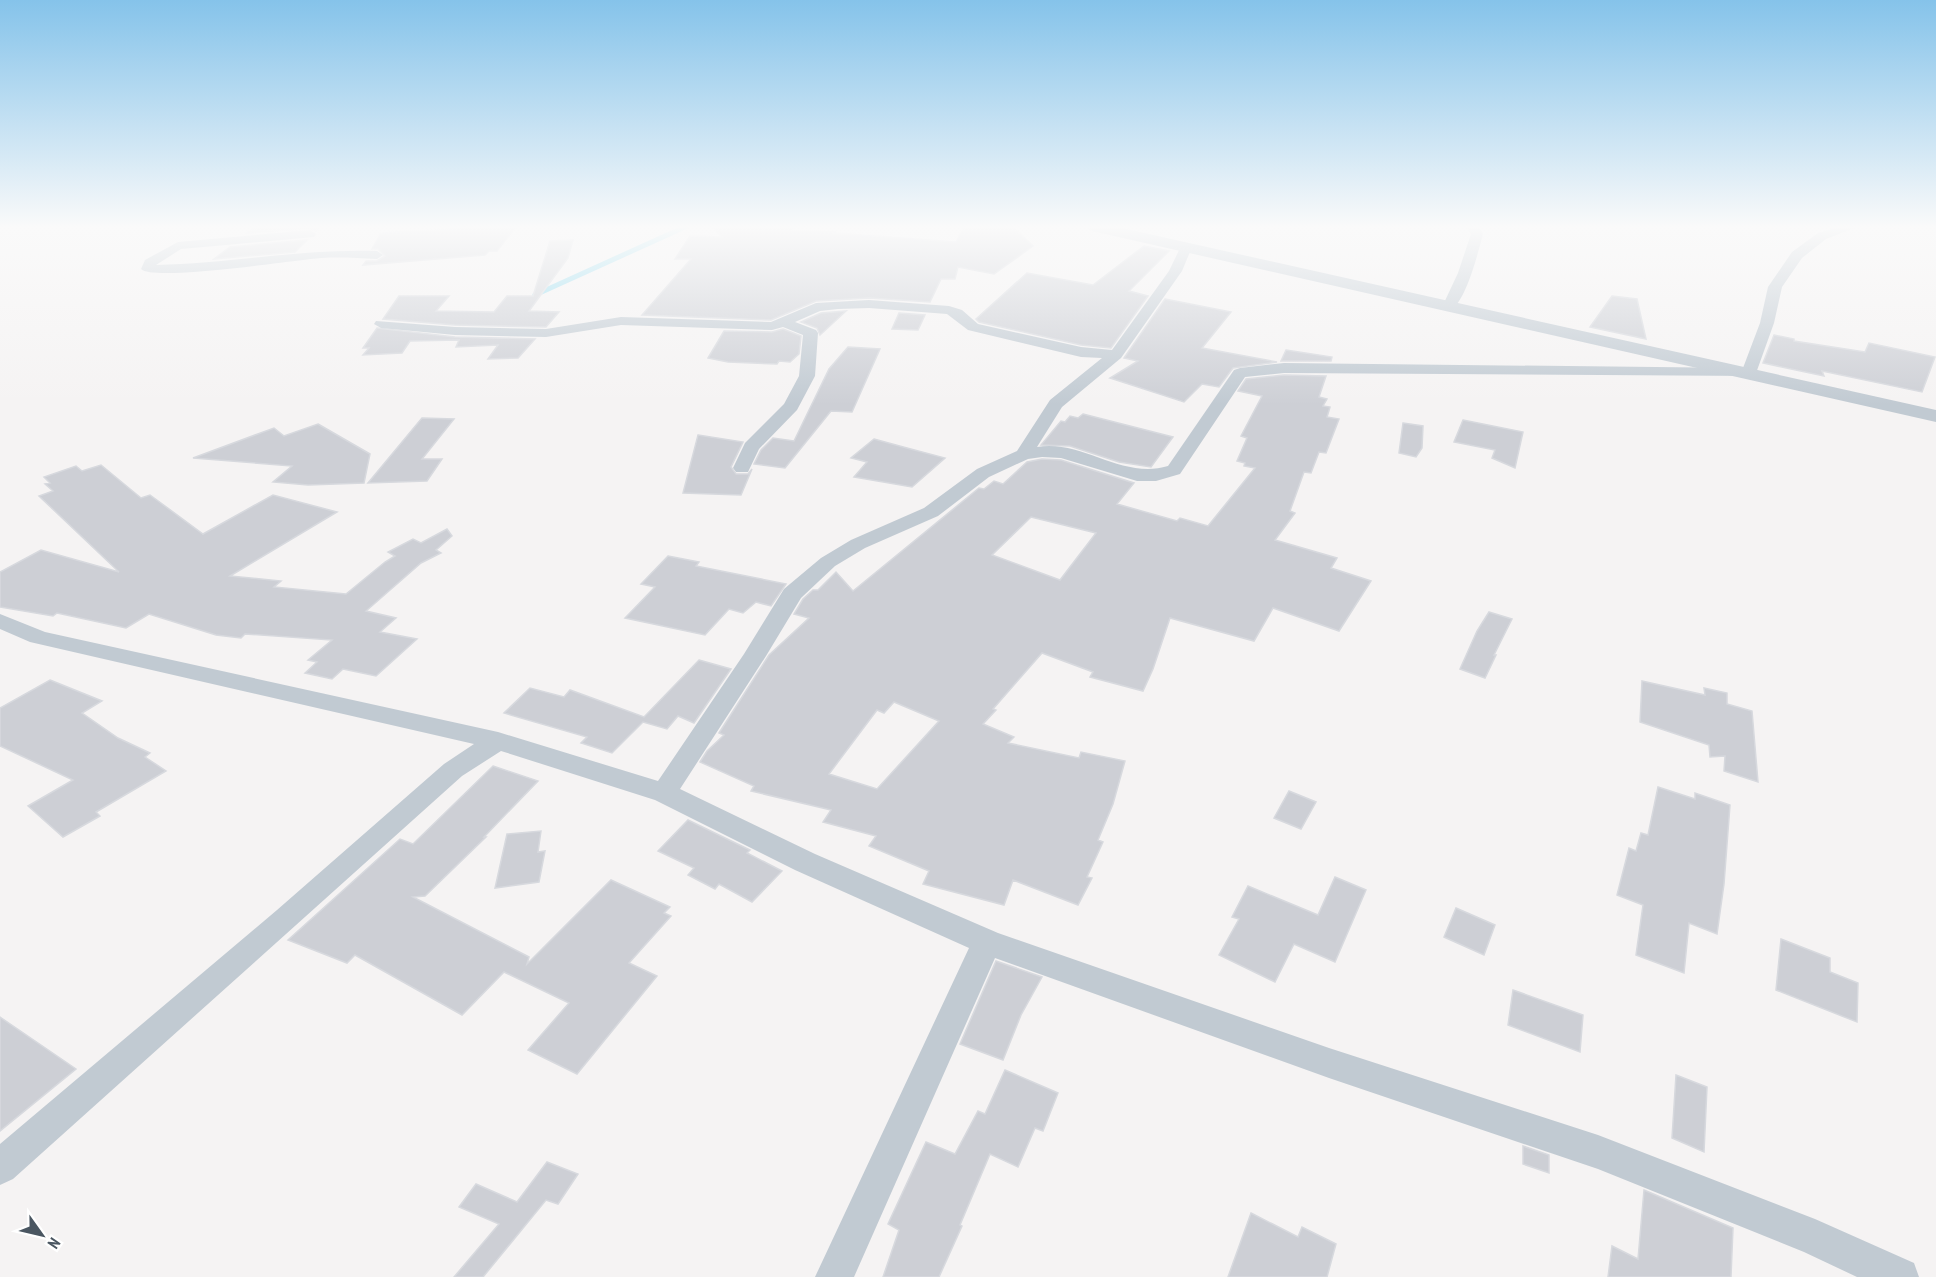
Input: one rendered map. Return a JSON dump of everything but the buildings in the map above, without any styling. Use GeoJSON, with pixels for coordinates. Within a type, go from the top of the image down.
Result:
{"type":"FeatureCollection","features":[{"type":"Feature","properties":{"kind":"street"},"geometry":{"type":"LineString","coordinates":[[1023,455],[1056,404],[1116,355],[1165,286]]}},
{"type":"Feature","properties":{"kind":"street"},"geometry":{"type":"LineString","coordinates":[[1360,286],[1936,416]]}},
{"type":"Feature","properties":{"kind":"street"},"geometry":{"type":"LineString","coordinates":[[1450,305],[1460,286]]}},
{"type":"Feature","properties":{"kind":"street"},"geometry":{"type":"LineString","coordinates":[[1749,373],[1777,286]]}},
{"type":"Feature","properties":{"kind":"street"},"geometry":{"type":"LineString","coordinates":[[381,324],[455,331],[546,333],[593,328],[621,321],[772,326],[785,323],[802,311],[822,306],[851,304],[949,310],[957,313],[973,327],[1081,352],[1116,355]]}},
{"type":"Feature","properties":{"kind":"street"},"geometry":{"type":"LineString","coordinates":[[742,468],[751,447],[791,406],[807,376],[811,333],[785,323]]}},
{"type":"Feature","properties":{"kind":"street"},"geometry":{"type":"LineString","coordinates":[[664,793],[755,656],[792,594],[828,562],[858,544],[931,512],[983,473],[1023,455],[1039,450],[1083,459],[1141,477],[1159,477],[1174,470],[1240,373],[1273,370],[1749,373]]}},
{"type":"Feature","properties":{"kind":"street"},"geometry":{"type":"LineString","coordinates":[[0,621],[38,637],[498,741],[664,793],[805,862],[987,942],[1329,1063],[1598,1152],[1815,1238],[1900,1277]]}},
{"type":"Feature","properties":{"kind":"street"},"geometry":{"type":"LineString","coordinates":[[0,1167],[278,926],[453,770],[498,741]]}},
{"type":"Feature","properties":{"kind":"street"},"geometry":{"type":"LineString","coordinates":[[834,1277],[987,942]]}},
{"type":"Feature","properties":{"kind":"waterway"},"geometry":{"type":"LineString","coordinates":[[535,295],[556,286]]}}]}
